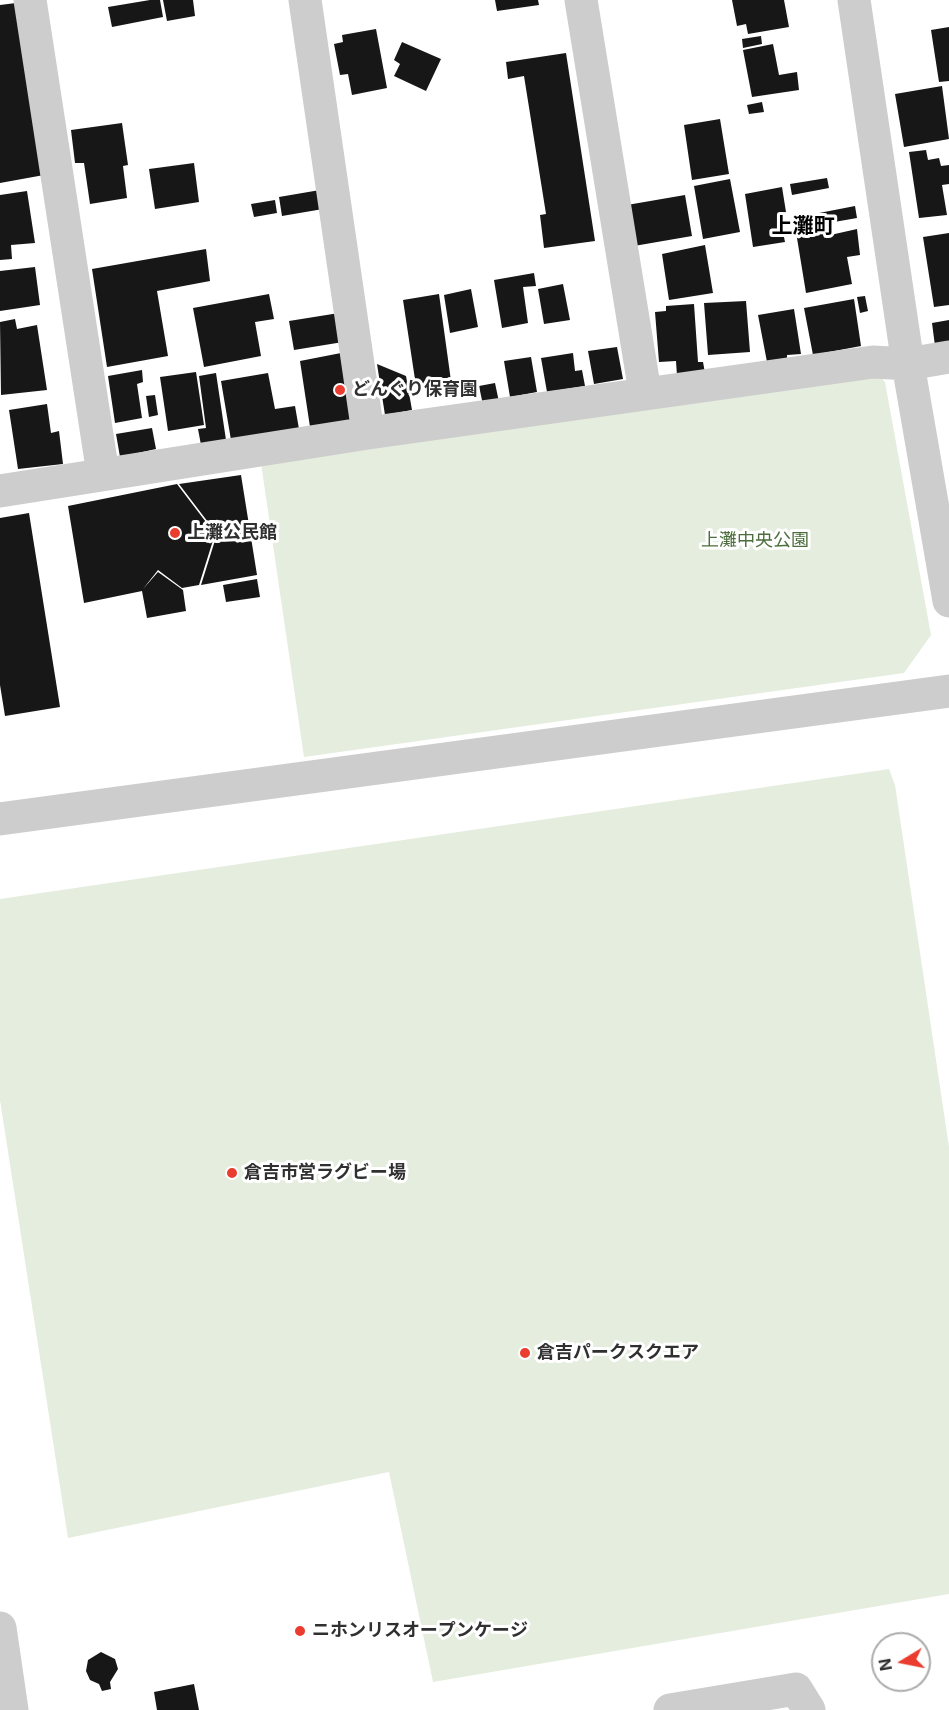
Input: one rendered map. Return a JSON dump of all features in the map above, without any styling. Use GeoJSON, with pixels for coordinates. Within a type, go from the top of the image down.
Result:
{"type":"FeatureCollection","features":[{"type":"Feature","properties":{"kind":"street"},"geometry":{"type":"LineString","coordinates":[[30,0],[103,474]]}},
{"type":"Feature","properties":{"kind":"street"},"geometry":{"type":"LineString","coordinates":[[305,0],[368,433]]}},
{"type":"Feature","properties":{"kind":"street"},"geometry":{"type":"LineString","coordinates":[[581,0],[645,392]]}},
{"type":"Feature","properties":{"kind":"street"},"geometry":{"type":"LineString","coordinates":[[854,0],[908,364],[940,492],[949,601]]}},
{"type":"Feature","properties":{"kind":"street"},"geometry":{"type":"LineString","coordinates":[[0,491],[645,392],[873,362],[908,364],[949,357]]}},
{"type":"Feature","properties":{"kind":"street"},"geometry":{"type":"LineString","coordinates":[[0,819],[949,691]]}},
{"type":"Feature","properties":{"kind":"street"},"geometry":{"type":"LineString","coordinates":[[0,1628],[12,1710]]}},
{"type":"Feature","properties":{"kind":"street"},"geometry":{"type":"LineString","coordinates":[[670,1710],[796,1689],[809,1710]]}},
{"type":"Feature","properties":{"kind":"green space","name":"上灘中央公園"},"geometry":{"type":"Polygon","coordinates":[[[877,373],[885,382],[931,635],[904,673],[304,757],[261,463],[877,373]]]}},
{"type":"Feature","properties":{"kind":"green space"},"geometry":{"type":"Polygon","coordinates":[[[889,769],[895,785],[949,1147],[949,1594],[433,1682],[389,1472],[68,1538],[0,1100],[0,899],[889,769]]]}},
{"type":"Feature","properties":{"kind":"building"},"geometry":{"type":"Polygon","coordinates":[[[160,0],[163,17],[112,27],[108,7],[160,0]]]}},
{"type":"Feature","properties":{"kind":"building"},"geometry":{"type":"Polygon","coordinates":[[[163,0],[193,0],[195,16],[167,21],[163,0]]]}},
{"type":"Feature","properties":{"kind":"building"},"geometry":{"type":"Polygon","coordinates":[[[495,0],[538,0],[539,5],[497,11],[495,0]]]}},
{"type":"Feature","properties":{"kind":"building"},"geometry":{"type":"Polygon","coordinates":[[[732,0],[784,0],[789,27],[748,34],[746,24],[737,26],[732,0]]]}},
{"type":"Feature","properties":{"kind":"building"},"geometry":{"type":"Polygon","coordinates":[[[16,3],[44,175],[0,183],[0,5],[16,3]]]}},
{"type":"Feature","properties":{"kind":"building"},"geometry":{"type":"Polygon","coordinates":[[[949,27],[949,81],[939,82],[931,30],[949,27]]]}},
{"type":"Feature","properties":{"kind":"building"},"geometry":{"type":"Polygon","coordinates":[[[376,29],[387,88],[352,95],[348,74],[340,75],[334,44],[343,42],[342,35],[376,29]]]}},
{"type":"Feature","properties":{"kind":"building"},"geometry":{"type":"Polygon","coordinates":[[[761,36],[762,44],[743,48],[742,39],[761,36]]]}},
{"type":"Feature","properties":{"kind":"building"},"geometry":{"type":"Polygon","coordinates":[[[402,42],[441,59],[426,91],[394,76],[400,64],[394,60],[402,42]]]}},
{"type":"Feature","properties":{"kind":"building"},"geometry":{"type":"Polygon","coordinates":[[[773,44],[779,75],[797,72],[799,90],[752,97],[743,50],[773,44]]]}},
{"type":"Feature","properties":{"kind":"building"},"geometry":{"type":"Polygon","coordinates":[[[566,53],[595,241],[544,248],[540,215],[546,214],[524,76],[508,79],[506,62],[566,53]]]}},
{"type":"Feature","properties":{"kind":"building"},"geometry":{"type":"Polygon","coordinates":[[[942,86],[949,139],[904,147],[895,94],[942,86]]]}},
{"type":"Feature","properties":{"kind":"building"},"geometry":{"type":"Polygon","coordinates":[[[762,102],[764,112],[749,114],[747,105],[762,102]]]}},
{"type":"Feature","properties":{"kind":"building"},"geometry":{"type":"Polygon","coordinates":[[[720,119],[729,174],[692,180],[684,125],[720,119]]]}},
{"type":"Feature","properties":{"kind":"building"},"geometry":{"type":"Polygon","coordinates":[[[122,123],[128,165],[123,166],[127,198],[90,204],[84,163],[75,163],[71,130],[122,123]]]}},
{"type":"Feature","properties":{"kind":"building"},"geometry":{"type":"Polygon","coordinates":[[[926,150],[928,160],[939,158],[941,166],[949,165],[949,184],[942,185],[947,215],[919,218],[909,152],[926,150]]]}},
{"type":"Feature","properties":{"kind":"building"},"geometry":{"type":"Polygon","coordinates":[[[194,163],[199,202],[155,209],[149,169],[194,163]]]}},
{"type":"Feature","properties":{"kind":"building"},"geometry":{"type":"Polygon","coordinates":[[[827,178],[829,188],[792,195],[790,184],[827,178]]]}},
{"type":"Feature","properties":{"kind":"building"},"geometry":{"type":"Polygon","coordinates":[[[730,179],[740,232],[703,239],[694,186],[730,179]]]}},
{"type":"Feature","properties":{"kind":"building"},"geometry":{"type":"Polygon","coordinates":[[[782,187],[786,212],[779,213],[785,242],[753,247],[745,194],[782,187]]]}},
{"type":"Feature","properties":{"kind":"building"},"geometry":{"type":"Polygon","coordinates":[[[320,190],[323,209],[282,216],[279,197],[320,190]]]}},
{"type":"Feature","properties":{"kind":"building"},"geometry":{"type":"Polygon","coordinates":[[[27,191],[35,243],[11,245],[12,259],[0,260],[0,195],[27,191]]]}},
{"type":"Feature","properties":{"kind":"building"},"geometry":{"type":"Polygon","coordinates":[[[685,195],[692,236],[634,246],[627,205],[685,195]]]}},
{"type":"Feature","properties":{"kind":"building"},"geometry":{"type":"Polygon","coordinates":[[[275,200],[277,213],[254,217],[251,204],[275,200]]]}},
{"type":"Feature","properties":{"kind":"building"},"geometry":{"type":"Polygon","coordinates":[[[855,206],[857,218],[817,225],[814,214],[855,206]]]}},
{"type":"Feature","properties":{"kind":"building"},"geometry":{"type":"Polygon","coordinates":[[[825,227],[826,236],[857,229],[860,255],[847,257],[852,284],[806,293],[796,232],[825,227]]]}},
{"type":"Feature","properties":{"kind":"building"},"geometry":{"type":"Polygon","coordinates":[[[949,233],[949,305],[934,307],[923,237],[949,233]]]}},
{"type":"Feature","properties":{"kind":"building"},"geometry":{"type":"Polygon","coordinates":[[[705,245],[713,293],[669,300],[662,254],[705,245]]]}},
{"type":"Feature","properties":{"kind":"building"},"geometry":{"type":"Polygon","coordinates":[[[206,249],[210,281],[157,291],[168,356],[107,367],[92,269],[206,249]]]}},
{"type":"Feature","properties":{"kind":"building"},"geometry":{"type":"Polygon","coordinates":[[[35,267],[40,305],[0,311],[0,271],[35,267]]]}},
{"type":"Feature","properties":{"kind":"building"},"geometry":{"type":"Polygon","coordinates":[[[534,273],[536,286],[523,287],[528,323],[502,328],[494,280],[534,273]]]}},
{"type":"Feature","properties":{"kind":"building"},"geometry":{"type":"Polygon","coordinates":[[[563,284],[570,320],[544,324],[538,289],[563,284]]]}},
{"type":"Feature","properties":{"kind":"building"},"geometry":{"type":"Polygon","coordinates":[[[471,289],[478,327],[450,333],[444,295],[471,289]]]}},
{"type":"Feature","properties":{"kind":"building"},"geometry":{"type":"Polygon","coordinates":[[[269,294],[274,319],[255,322],[261,356],[204,367],[193,308],[269,294]]]}},
{"type":"Feature","properties":{"kind":"building"},"geometry":{"type":"Polygon","coordinates":[[[439,294],[451,381],[416,386],[403,300],[439,294]]]}},
{"type":"Feature","properties":{"kind":"building"},"geometry":{"type":"Polygon","coordinates":[[[865,296],[868,311],[860,313],[857,297],[865,296]]]}},
{"type":"Feature","properties":{"kind":"building"},"geometry":{"type":"Polygon","coordinates":[[[854,299],[861,346],[813,355],[804,308],[854,299]]]}},
{"type":"Feature","properties":{"kind":"building"},"geometry":{"type":"Polygon","coordinates":[[[746,301],[750,352],[708,355],[704,303],[746,301]]]}},
{"type":"Feature","properties":{"kind":"building"},"geometry":{"type":"Polygon","coordinates":[[[694,304],[698,362],[703,362],[705,373],[677,376],[676,361],[659,362],[655,312],[666,311],[666,306],[694,304]]]}},
{"type":"Feature","properties":{"kind":"building"},"geometry":{"type":"Polygon","coordinates":[[[794,309],[801,354],[787,355],[787,360],[767,362],[758,315],[794,309]]]}},
{"type":"Feature","properties":{"kind":"building"},"geometry":{"type":"Polygon","coordinates":[[[339,313],[343,342],[294,350],[289,321],[339,313]]]}},
{"type":"Feature","properties":{"kind":"building"},"geometry":{"type":"Polygon","coordinates":[[[15,319],[17,329],[37,325],[47,390],[1,395],[0,322],[15,319]]]}},
{"type":"Feature","properties":{"kind":"building"},"geometry":{"type":"Polygon","coordinates":[[[949,320],[949,344],[935,346],[932,323],[949,320]]]}},
{"type":"Feature","properties":{"kind":"building"},"geometry":{"type":"Polygon","coordinates":[[[617,347],[623,379],[594,384],[588,351],[617,347]]]}},
{"type":"Feature","properties":{"kind":"building"},"geometry":{"type":"Polygon","coordinates":[[[341,353],[352,420],[310,427],[300,361],[341,353]]]}},
{"type":"Feature","properties":{"kind":"building"},"geometry":{"type":"Polygon","coordinates":[[[573,353],[575,371],[582,370],[585,386],[547,392],[541,358],[573,353]]]}},
{"type":"Feature","properties":{"kind":"building"},"geometry":{"type":"Polygon","coordinates":[[[531,357],[537,392],[510,397],[504,361],[531,357]]]}},
{"type":"Feature","properties":{"kind":"building"},"geometry":{"type":"Polygon","coordinates":[[[377,364],[406,376],[412,410],[385,415],[377,364]]]}},
{"type":"Feature","properties":{"kind":"building"},"geometry":{"type":"Polygon","coordinates":[[[142,370],[143,382],[137,384],[142,418],[115,423],[108,376],[142,370]]]}},
{"type":"Feature","properties":{"kind":"building"},"geometry":{"type":"Polygon","coordinates":[[[196,372],[204,425],[168,431],[160,377],[196,372]]]}},
{"type":"Feature","properties":{"kind":"building"},"geometry":{"type":"Polygon","coordinates":[[[216,373],[226,440],[201,445],[198,429],[206,428],[199,376],[216,373]]]}},
{"type":"Feature","properties":{"kind":"building"},"geometry":{"type":"Polygon","coordinates":[[[268,373],[275,409],[295,406],[299,429],[231,440],[221,381],[268,373]]]}},
{"type":"Feature","properties":{"kind":"building"},"geometry":{"type":"Polygon","coordinates":[[[495,383],[499,402],[483,405],[479,386],[495,383]]]}},
{"type":"Feature","properties":{"kind":"building"},"geometry":{"type":"Polygon","coordinates":[[[155,395],[158,415],[149,417],[146,396],[155,395]]]}},
{"type":"Feature","properties":{"kind":"building"},"geometry":{"type":"Polygon","coordinates":[[[47,404],[51,433],[59,431],[63,464],[18,469],[9,410],[47,404]]]}},
{"type":"Feature","properties":{"kind":"building"},"geometry":{"type":"Polygon","coordinates":[[[152,428],[156,449],[120,457],[116,434],[152,428]]]}},
{"type":"Feature","properties":{"kind":"building"},"geometry":{"type":"Polygon","coordinates":[[[241,475],[257,575],[201,585],[217,534],[179,484],[241,475]]]}},
{"type":"Feature","properties":{"kind":"building"},"geometry":{"type":"Polygon","coordinates":[[[177,484],[215,534],[199,585],[182,588],[158,570],[143,589],[158,572],[183,590],[186,611],[147,618],[142,591],[84,603],[68,506],[177,484]]]}},
{"type":"Feature","properties":{"kind":"building"},"geometry":{"type":"Polygon","coordinates":[[[29,513],[60,707],[5,716],[0,685],[0,518],[29,513]]]}},
{"type":"Feature","properties":{"kind":"building"},"geometry":{"type":"Polygon","coordinates":[[[257,579],[260,597],[226,602],[223,585],[257,579]]]}},
{"type":"Feature","properties":{"kind":"building"},"geometry":{"type":"Polygon","coordinates":[[[101,1652],[115,1659],[118,1669],[110,1682],[111,1689],[102,1691],[99,1684],[90,1680],[86,1671],[88,1660],[101,1652]]]}},
{"type":"Feature","properties":{"kind":"building"},"geometry":{"type":"Polygon","coordinates":[[[194,1684],[199,1710],[157,1710],[154,1692],[194,1684]]]}},
{"type":"Feature","properties":{"kind":"place","name":"どんぐり保育園"},"geometry":{"type":"Point","coordinates":[340,390]}},
{"type":"Feature","properties":{"kind":"place","name":"上灘公民館"},"geometry":{"type":"Point","coordinates":[175,533]}},
{"type":"Feature","properties":{"kind":"place","name":"倉吉市営ラグビー場"},"geometry":{"type":"Point","coordinates":[232,1173]}},
{"type":"Feature","properties":{"kind":"place","name":"倉吉パークスクエア"},"geometry":{"type":"Point","coordinates":[525,1353]}},
{"type":"Feature","properties":{"kind":"place","name":"ニホンリスオープンケージ"},"geometry":{"type":"Point","coordinates":[300,1631]}},
{"type":"Feature","properties":{"kind":"district","name":"上灘町"},"geometry":{"type":"Point","coordinates":[803,227]}}]}
